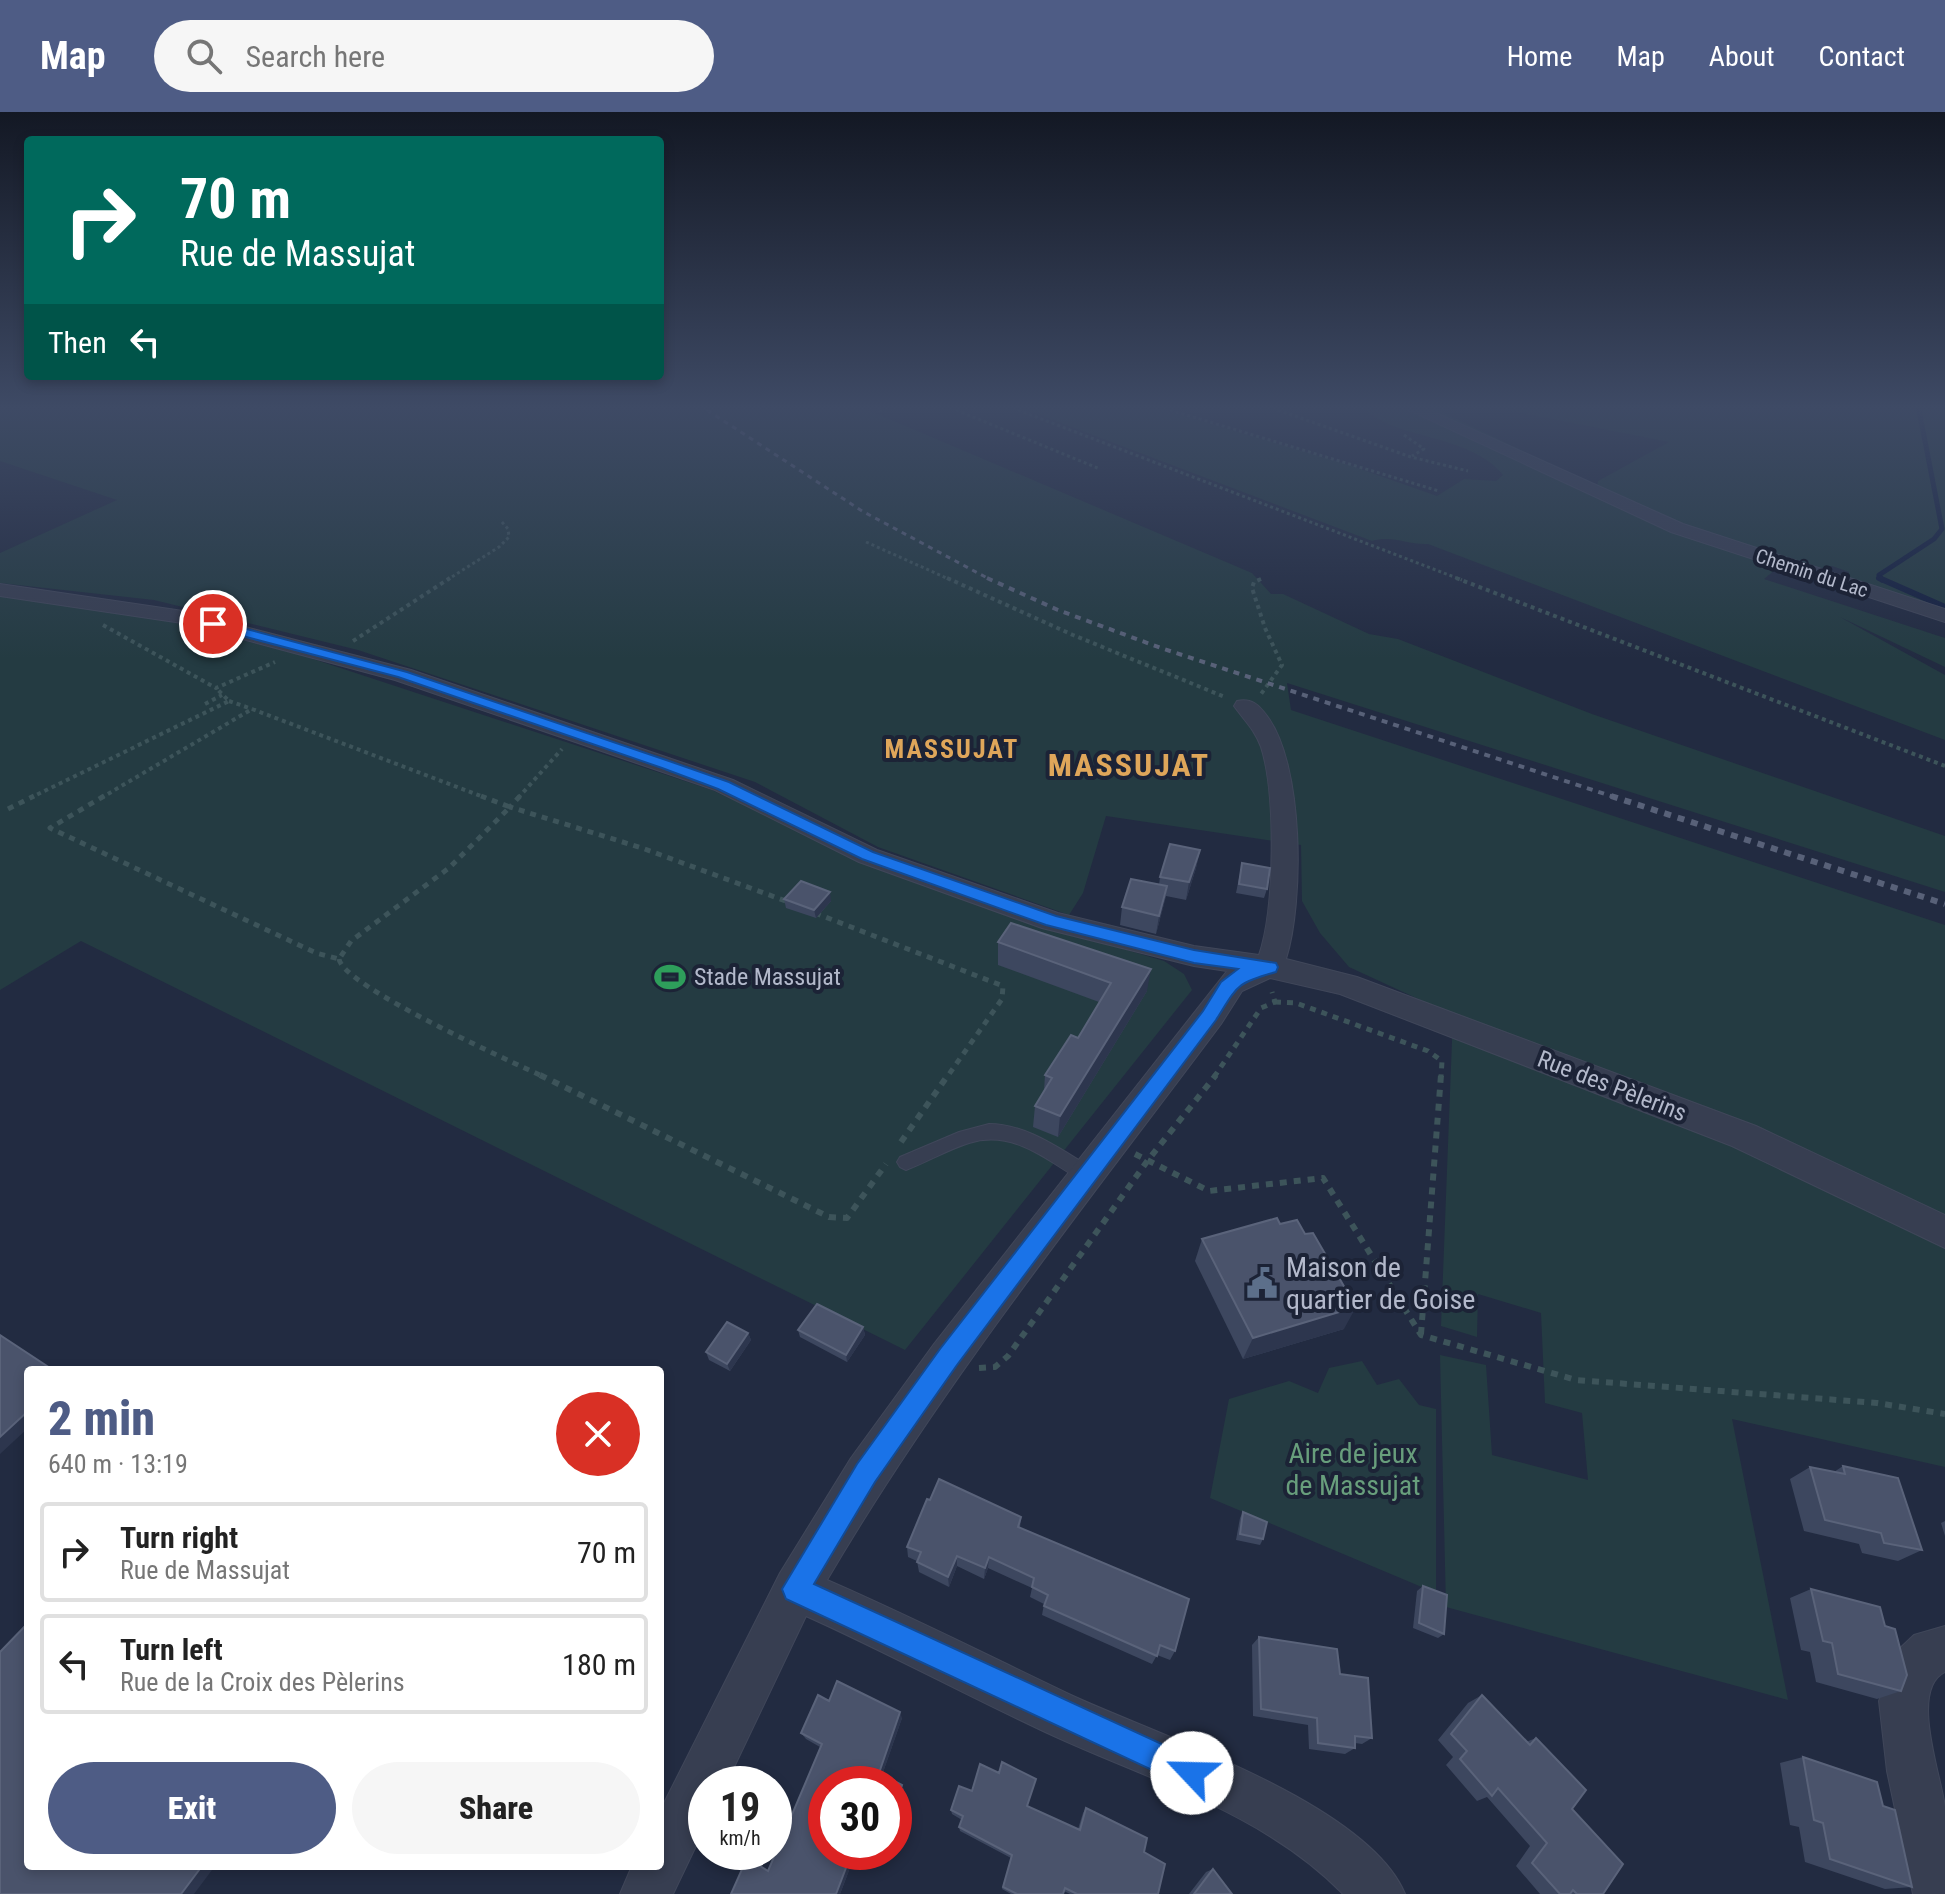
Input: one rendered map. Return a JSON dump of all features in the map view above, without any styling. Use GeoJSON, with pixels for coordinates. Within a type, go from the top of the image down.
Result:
{"type":"FeatureCollection","features":[{"type":"Feature","properties":{"kind":"street","name":"Chemin du Lac"},"geometry":{"type":"LineString","coordinates":[[1601,493],[1667,523],[1945,616]]}},
{"type":"Feature","properties":{"kind":"street","name":"Rue des Pèlerins"},"geometry":{"type":"LineString","coordinates":[[0,590],[153,611],[403,675],[724,785],[868,856],[1052,921],[1194,956],[1315,974],[1744,1136],[1945,1232]]}},
{"type":"Feature","properties":{"kind":"street"},"geometry":{"type":"LineString","coordinates":[[664,1857],[796,1589],[866,1473],[948,1357],[1235,978],[1269,967],[1280,926],[1281,800],[1277,762],[1270,740],[1255,714],[1245,706]]}},
{"type":"Feature","properties":{"kind":"street"},"geometry":{"type":"LineString","coordinates":[[796,1589],[1219,1785],[1321,1840],[1355,1865],[1379,1894]]}},
{"type":"Feature","properties":{"kind":"street"},"geometry":{"type":"LineString","coordinates":[[1939,1894],[1912,1771],[1903,1701],[1913,1669],[1930,1651],[1945,1649]]}},
{"type":"Feature","properties":{"kind":"street"},"geometry":{"type":"LineString","coordinates":[[646,1894],[658,1870]]}},
{"type":"Feature","properties":{"kind":"lane"},"geometry":{"type":"LineString","coordinates":[[906,1162],[980,1132],[1001,1131],[1020,1137],[1088,1175]]}},
{"type":"Feature","properties":{"kind":"path"},"geometry":{"type":"LineString","coordinates":[[1235,493],[1945,766]]}},
{"type":"Feature","properties":{"kind":"path"},"geometry":{"type":"LineString","coordinates":[[332,655],[499,547],[509,537],[508,529],[501,521]]}},
{"type":"Feature","properties":{"kind":"path"},"geometry":{"type":"LineString","coordinates":[[866,542],[1073,635],[1245,706],[1273,681],[1282,665],[1265,628],[1252,588],[1254,582],[1261,579]]}},
{"type":"Feature","properties":{"kind":"path"},"geometry":{"type":"LineString","coordinates":[[100,624],[216,688],[229,701],[510,807],[642,848],[797,906]]}},
{"type":"Feature","properties":{"kind":"path"},"geometry":{"type":"LineString","coordinates":[[216,688],[305,648]]}},
{"type":"Feature","properties":{"kind":"path"},"geometry":{"type":"LineString","coordinates":[[205,704],[222,695]]}},
{"type":"Feature","properties":{"kind":"path"},"geometry":{"type":"LineString","coordinates":[[8,809],[229,701]]}},
{"type":"Feature","properties":{"kind":"path"},"geometry":{"type":"LineString","coordinates":[[252,709],[50,828],[316,953],[339,959]]}},
{"type":"Feature","properties":{"kind":"path"},"geometry":{"type":"LineString","coordinates":[[580,734],[557,754],[449,868],[351,941],[339,959],[340,966],[352,978],[431,1022],[837,1219],[847,1218],[1002,999],[1003,986],[810,911]]}},
{"type":"Feature","properties":{"kind":"path"},"geometry":{"type":"LineString","coordinates":[[1269,967],[1269,986],[1275,1002]]}},
{"type":"Feature","properties":{"kind":"path"},"geometry":{"type":"LineString","coordinates":[[969,1366],[995,1367],[1008,1356],[1148,1160],[1216,1075],[1261,1008],[1275,1002],[1296,1003],[1428,1051],[1442,1061],[1421,1335]]}},
{"type":"Feature","properties":{"kind":"path"},"geometry":{"type":"LineString","coordinates":[[1113,1142],[1209,1191],[1323,1178],[1421,1335],[1576,1380],[1877,1403],[1945,1414]]}},
{"type":"Feature","properties":{"kind":"green space"},"geometry":{"type":"Polygon","coordinates":[[[96,493],[1064,493],[1252,573],[1271,594],[1283,594],[1369,634],[1398,639],[1592,714],[1945,836],[1945,892],[1287,683],[1291,710],[1945,925],[1945,1467],[1732,1419],[1788,1700],[1446,1607],[1440,1355],[1486,1365],[1492,1455],[1588,1480],[1582,1413],[1545,1403],[1541,1313],[1478,1294],[1477,1337],[1441,1326],[1453,1015],[1349,967],[1320,933],[1302,901],[1301,845],[1106,816],[1083,893],[1069,915],[878,847],[755,782],[358,650],[154,600],[0,583],[0,553],[117,500],[96,493]]]}},
{"type":"Feature","properties":{"kind":"green space"},"geometry":{"type":"Polygon","coordinates":[[[1246,493],[1429,493],[1437,496],[1442,493],[1945,493],[1945,612],[1848,578],[1849,572],[1832,566],[1821,569],[1787,560],[1764,579],[1945,638],[1945,667],[1840,617],[1945,675],[1945,740],[1428,544],[1387,539],[1372,541],[1246,493]]]}},
{"type":"Feature","properties":{"kind":"green space","name":"Stade Massujat"},"geometry":{"type":"Polygon","coordinates":[[[0,596],[107,609],[304,656],[712,790],[876,866],[1019,918],[1164,961],[1184,974],[1192,990],[905,1350],[81,941],[0,990],[0,596]]]}},
{"type":"Feature","properties":{"kind":"green space","name":"Aire de jeux de Massujat"},"geometry":{"type":"Polygon","coordinates":[[[1362,1361],[1377,1385],[1399,1379],[1419,1405],[1436,1409],[1436,1593],[1210,1498],[1229,1399],[1289,1381],[1318,1393],[1329,1368],[1362,1361]]]}},
{"type":"Feature","properties":{"kind":"building"},"geometry":{"type":"Polygon","coordinates":[[[1170,844],[1200,850],[1189,882],[1160,877],[1170,844]]]}},
{"type":"Feature","properties":{"kind":"building"},"geometry":{"type":"Polygon","coordinates":[[[1242,863],[1270,868],[1267,889],[1239,884],[1242,863]]]}},
{"type":"Feature","properties":{"kind":"building"},"geometry":{"type":"Polygon","coordinates":[[[1131,879],[1167,886],[1159,916],[1122,907],[1131,879]]]}},
{"type":"Feature","properties":{"kind":"building"},"geometry":{"type":"Polygon","coordinates":[[[801,881],[830,892],[814,910],[784,899],[801,881]]]}},
{"type":"Feature","properties":{"kind":"building"},"geometry":{"type":"Polygon","coordinates":[[[1011,923],[1151,969],[1060,1116],[1035,1106],[1052,1078],[1045,1075],[1071,1035],[1078,1038],[1111,983],[998,942],[1011,923]]]}},
{"type":"Feature","properties":{"kind":"building","name":"Maison de quartier de Goise"},"geometry":{"type":"Polygon","coordinates":[[[1277,1218],[1280,1224],[1297,1220],[1305,1234],[1313,1233],[1356,1307],[1253,1338],[1202,1239],[1277,1218]]]}},
{"type":"Feature","properties":{"kind":"building"},"geometry":{"type":"Polygon","coordinates":[[[817,1304],[863,1327],[846,1355],[798,1330],[817,1304]]]}},
{"type":"Feature","properties":{"kind":"building"},"geometry":{"type":"Polygon","coordinates":[[[727,1322],[748,1333],[727,1364],[706,1352],[727,1322]]]}},
{"type":"Feature","properties":{"kind":"building"},"geometry":{"type":"Polygon","coordinates":[[[0,1335],[47,1366],[24,1366],[24,1415],[0,1437],[0,1335]]]}},
{"type":"Feature","properties":{"kind":"building"},"geometry":{"type":"Polygon","coordinates":[[[1843,1466],[1898,1478],[1922,1550],[1884,1543],[1881,1533],[1825,1520],[1810,1467],[1845,1474],[1843,1466]]]}},
{"type":"Feature","properties":{"kind":"building"},"geometry":{"type":"Polygon","coordinates":[[[939,1479],[1021,1517],[1018,1527],[1189,1599],[1175,1651],[1160,1645],[1157,1656],[1044,1606],[1048,1595],[1032,1587],[1034,1578],[989,1557],[985,1568],[957,1556],[948,1577],[917,1562],[921,1552],[907,1547],[939,1479]]]}},
{"type":"Feature","properties":{"kind":"building"},"geometry":{"type":"Polygon","coordinates":[[[1243,1512],[1267,1522],[1263,1539],[1240,1534],[1243,1512]]]}},
{"type":"Feature","properties":{"kind":"building"},"geometry":{"type":"Polygon","coordinates":[[[1423,1586],[1447,1595],[1444,1634],[1419,1623],[1423,1586]]]}},
{"type":"Feature","properties":{"kind":"building"},"geometry":{"type":"Polygon","coordinates":[[[1811,1589],[1880,1607],[1885,1626],[1895,1629],[1907,1675],[1901,1691],[1838,1674],[1832,1643],[1823,1641],[1811,1589]]]}},
{"type":"Feature","properties":{"kind":"building"},"geometry":{"type":"Polygon","coordinates":[[[24,1627],[24,1870],[199,1870],[181,1894],[0,1894],[0,1652],[24,1627]]]}},
{"type":"Feature","properties":{"kind":"building"},"geometry":{"type":"Polygon","coordinates":[[[1259,1637],[1337,1649],[1340,1674],[1368,1678],[1372,1738],[1355,1736],[1355,1748],[1318,1743],[1317,1718],[1261,1709],[1259,1637]]]}},
{"type":"Feature","properties":{"kind":"building"},"geometry":{"type":"Polygon","coordinates":[[[837,1681],[900,1712],[881,1766],[813,1766],[822,1744],[801,1733],[818,1695],[829,1701],[837,1681]]]}},
{"type":"Feature","properties":{"kind":"building"},"geometry":{"type":"Polygon","coordinates":[[[1482,1695],[1530,1745],[1536,1738],[1586,1790],[1572,1809],[1623,1864],[1603,1894],[1577,1894],[1573,1890],[1570,1894],[1560,1894],[1532,1863],[1547,1843],[1498,1788],[1492,1796],[1460,1759],[1467,1751],[1451,1734],[1482,1695]]]}},
{"type":"Feature","properties":{"kind":"building"},"geometry":{"type":"Polygon","coordinates":[[[1803,1757],[1877,1782],[1883,1806],[1895,1810],[1912,1887],[1830,1859],[1823,1823],[1814,1820],[1803,1757]]]}},
{"type":"Feature","properties":{"kind":"building"},"geometry":{"type":"Polygon","coordinates":[[[1002,1762],[1036,1779],[1027,1806],[1080,1830],[1086,1808],[1147,1838],[1144,1852],[1165,1864],[1158,1894],[1077,1894],[1065,1888],[1063,1894],[1017,1894],[1003,1887],[1012,1855],[959,1827],[963,1816],[951,1810],[959,1786],[972,1791],[980,1764],[999,1773],[1002,1762]]]}},
{"type":"Feature","properties":{"kind":"building"},"geometry":{"type":"Polygon","coordinates":[[[808,1777],[808,1870],[845,1870],[836,1894],[731,1894],[742,1870],[792,1870],[792,1815],[808,1777]]]}},
{"type":"Feature","properties":{"kind":"building"},"geometry":{"type":"Polygon","coordinates":[[[1213,1869],[1232,1894],[1194,1894],[1213,1869]]]}},
{"type":"Feature","properties":{"kind":"waterway"},"geometry":{"type":"LineString","coordinates":[[1881,579],[1879,575],[1934,539],[1942,529],[1935,493]]}},
{"type":"Feature","properties":{"kind":"waterway"},"geometry":{"type":"LineString","coordinates":[[1881,579],[1945,607]]}},
{"type":"Feature","properties":{"kind":"railway"},"geometry":{"type":"LineString","coordinates":[[835,493],[989,579]]}},
{"type":"Feature","properties":{"kind":"railway"},"geometry":{"type":"LineString","coordinates":[[989,579],[1058,610],[1161,648],[1617,798]]}},
{"type":"Feature","properties":{"kind":"railway"},"geometry":{"type":"LineString","coordinates":[[1611,796],[1945,904]]}},
{"type":"Feature","properties":{"kind":"place","name":"Stade Massujat"},"geometry":{"type":"Point","coordinates":[670,977]}},
{"type":"Feature","properties":{"kind":"place","name":"Maison de quartier de Goise"},"geometry":{"type":"Point","coordinates":[1262,1283]}},
{"type":"Feature","properties":{"kind":"district","name":"MASSUJAT"},"geometry":{"type":"Point","coordinates":[952,749]}},
{"type":"Feature","properties":{"kind":"district","name":"MASSUJAT"},"geometry":{"type":"Point","coordinates":[1129,765]}},
{"type":"Feature","properties":{"kind":"route"},"geometry":{"type":"LineString","coordinates":[[213,624],[403,675],[724,785],[868,856],[1052,921],[1194,956],[1269,967],[1249,971],[1235,978],[1227,987],[1210,1016],[948,1357],[866,1473],[796,1589],[1192,1773]]}}]}
